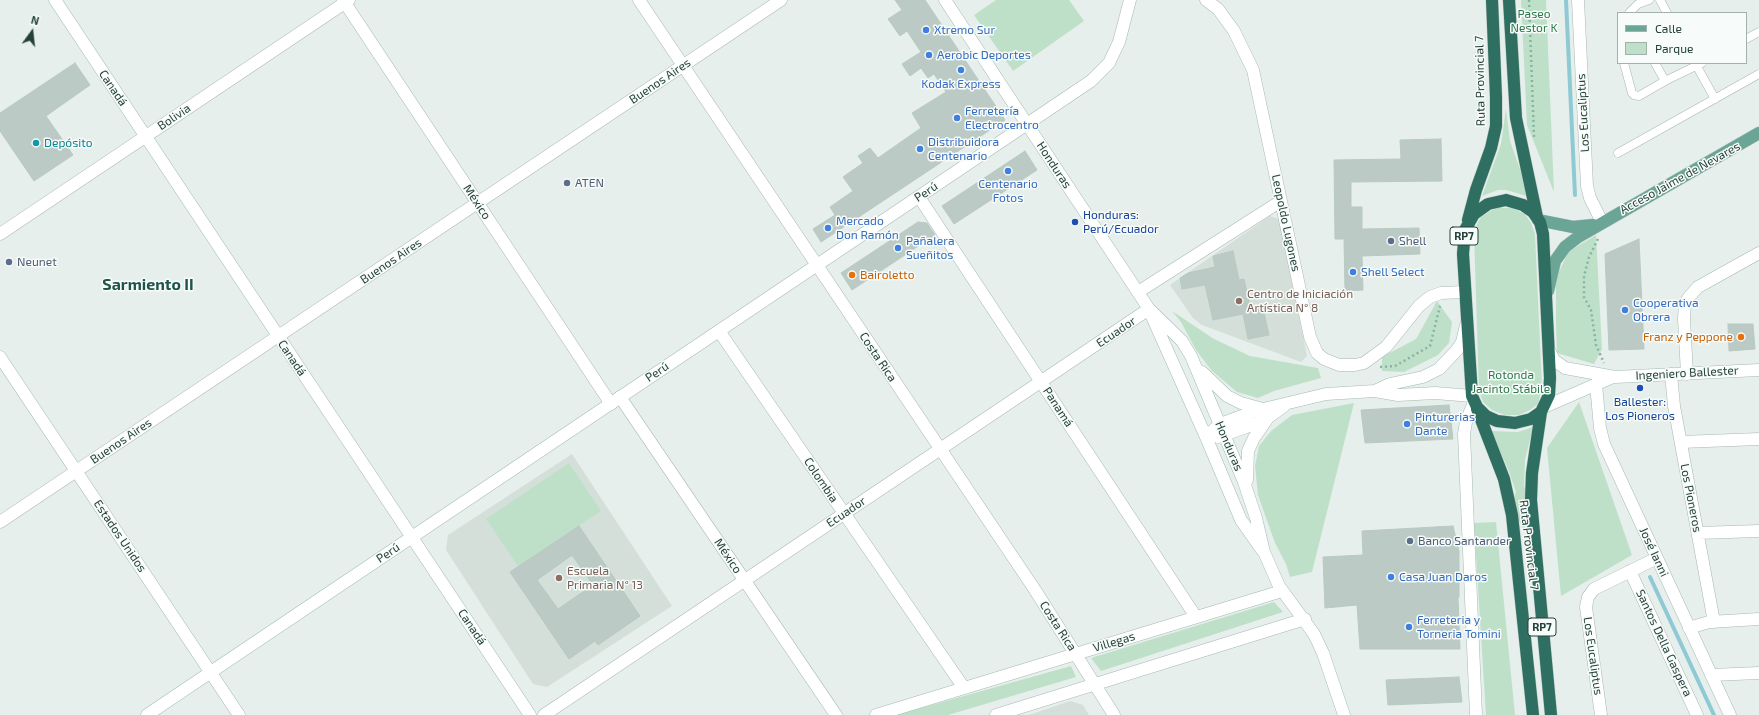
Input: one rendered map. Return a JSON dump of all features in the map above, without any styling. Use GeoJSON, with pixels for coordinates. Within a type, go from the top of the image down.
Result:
{"type":"FeatureCollection","features":[{"type":"Feature","properties":{"kind":"highway","name":"Ruta Provincial 7"},"geometry":{"type":"LineString","coordinates":[[1465,230],[1476,190],[1491,148],[1496,126],[1492,0]]}},
{"type":"Feature","properties":{"kind":"highway","name":"RP7"},"geometry":{"type":"LineString","coordinates":[[1509,0],[1516,118],[1544,240],[1550,390],[1542,409]]}},
{"type":"Feature","properties":{"kind":"highway","name":"RP7"},"geometry":{"type":"LineString","coordinates":[[1474,402],[1465,292],[1463,245],[1465,230],[1470,219],[1478,210],[1494,202],[1506,200],[1518,203],[1528,208],[1538,218]]}},
{"type":"Feature","properties":{"kind":"highway","name":"Ruta Provincial 7"},"geometry":{"type":"LineString","coordinates":[[1474,402],[1504,478],[1512,515],[1533,715]]}},
{"type":"Feature","properties":{"kind":"highway"},"geometry":{"type":"LineString","coordinates":[[1474,402],[1491,419],[1509,423],[1525,421],[1542,409]]}},
{"type":"Feature","properties":{"kind":"highway","name":"Ruta Provincial 7"},"geometry":{"type":"LineString","coordinates":[[1542,409],[1532,473],[1531,500],[1551,715]]}},
{"type":"Feature","properties":{"kind":"main road","name":"Acceso Jaime de Nevares"},"geometry":{"type":"LineString","coordinates":[[1546,297],[1552,270],[1560,254],[1571,242],[1602,222],[1759,133]]}},
{"type":"Feature","properties":{"kind":"main road","name":"Acceso Jaime de Nevares"},"geometry":{"type":"LineString","coordinates":[[1538,218],[1579,228],[1602,222]]}},
{"type":"Feature","properties":{"kind":"street","name":"Canadá"},"geometry":{"type":"LineString","coordinates":[[55,0],[530,715]]}},
{"type":"Feature","properties":{"kind":"street","name":"Costa Rica"},"geometry":{"type":"LineString","coordinates":[[639,0],[941,449],[1076,654],[1114,715]]}},
{"type":"Feature","properties":{"kind":"street","name":"Buenos Aires"},"geometry":{"type":"LineString","coordinates":[[0,522],[781,0]]}},
{"type":"Feature","properties":{"kind":"street","name":"Honduras"},"geometry":{"type":"LineString","coordinates":[[945,0],[1149,310],[1157,331],[1206,437],[1241,520],[1264,552]]}},
{"type":"Feature","properties":{"kind":"street","name":"Perú"},"geometry":{"type":"LineString","coordinates":[[147,715],[1091,81],[1109,63],[1119,42],[1130,0]]}},
{"type":"Feature","properties":{"kind":"street","name":"Los Eucaliptus"},"geometry":{"type":"LineString","coordinates":[[1578,0],[1587,186],[1590,198],[1602,222]]}},
{"type":"Feature","properties":{"kind":"street","name":"Bolivia"},"geometry":{"type":"LineString","coordinates":[[0,234],[345,1]]}},
{"type":"Feature","properties":{"kind":"street","name":"México"},"geometry":{"type":"LineString","coordinates":[[345,1],[478,203],[615,401],[745,580],[836,715]]}},
{"type":"Feature","properties":{"kind":"street","name":"Leopoldo Lugones"},"geometry":{"type":"LineString","coordinates":[[1210,1],[1218,9],[1234,31],[1253,70],[1310,337],[1317,353],[1324,359],[1339,365],[1347,366],[1364,363],[1394,339],[1424,301],[1441,293],[1465,292]]}},
{"type":"Feature","properties":{"kind":"street","name":"Panamá"},"geometry":{"type":"LineString","coordinates":[[919,197],[1196,617]]}},
{"type":"Feature","properties":{"kind":"street"},"geometry":{"type":"LineString","coordinates":[[1138,292],[1281,200]]}},
{"type":"Feature","properties":{"kind":"street"},"geometry":{"type":"LineString","coordinates":[[1687,374],[1684,319],[1688,297],[1698,287],[1759,253]]}},
{"type":"Feature","properties":{"kind":"street","name":"Honduras"},"geometry":{"type":"LineString","coordinates":[[1149,310],[1182,341],[1195,365],[1249,495],[1264,552],[1282,591],[1305,619],[1323,653],[1344,715]]}},
{"type":"Feature","properties":{"kind":"street","name":"Ecuador"},"geometry":{"type":"LineString","coordinates":[[544,715],[1149,310]]}},
{"type":"Feature","properties":{"kind":"street"},"geometry":{"type":"LineString","coordinates":[[1375,391],[1390,384],[1423,377],[1446,364],[1462,342],[1467,321]]}},
{"type":"Feature","properties":{"kind":"street","name":"Colombia"},"geometry":{"type":"LineString","coordinates":[[719,331],[964,688]]}},
{"type":"Feature","properties":{"kind":"street","name":"Ingeniero Ballester"},"geometry":{"type":"LineString","coordinates":[[1549,350],[1554,360],[1565,368],[1610,376],[1759,370]]}},
{"type":"Feature","properties":{"kind":"street","name":"Estados Unidos"},"geometry":{"type":"LineString","coordinates":[[0,357],[239,715]]}},
{"type":"Feature","properties":{"kind":"street"},"geometry":{"type":"LineString","coordinates":[[1195,365],[1210,382],[1227,396],[1265,414]]}},
{"type":"Feature","properties":{"kind":"street","name":"Los Pioneros"},"geometry":{"type":"LineString","coordinates":[[1671,374],[1673,399],[1714,622]]}},
{"type":"Feature","properties":{"kind":"street","name":"Ingeniero Ballester"},"geometry":{"type":"LineString","coordinates":[[1542,409],[1610,376]]}},
{"type":"Feature","properties":{"kind":"street","name":"José Ianni"},"geometry":{"type":"LineString","coordinates":[[1596,384],[1602,436],[1730,715]]}},
{"type":"Feature","properties":{"kind":"street"},"geometry":{"type":"LineString","coordinates":[[1206,437],[1287,404],[1326,394],[1375,391],[1398,395],[1435,393],[1474,402],[1465,426],[1464,434],[1476,715]]}},
{"type":"Feature","properties":{"kind":"street"},"geometry":{"type":"LineString","coordinates":[[1249,495],[1246,468],[1248,451],[1265,414]]}},
{"type":"Feature","properties":{"kind":"street"},"geometry":{"type":"LineString","coordinates":[[1681,442],[1759,439]]}},
{"type":"Feature","properties":{"kind":"street"},"geometry":{"type":"LineString","coordinates":[[1698,533],[1759,531]]}},
{"type":"Feature","properties":{"kind":"street"},"geometry":{"type":"LineString","coordinates":[[1630,571],[1657,558]]}},
{"type":"Feature","properties":{"kind":"street","name":"Los Eucaliptus"},"geometry":{"type":"LineString","coordinates":[[1601,715],[1586,607],[1588,597],[1594,589],[1630,571]]}},
{"type":"Feature","properties":{"kind":"street","name":"Santos Della Gaspera"},"geometry":{"type":"LineString","coordinates":[[1630,571],[1697,715]]}},
{"type":"Feature","properties":{"kind":"street","name":"Villegas"},"geometry":{"type":"LineString","coordinates":[[876,715],[1282,591]]}},
{"type":"Feature","properties":{"kind":"street"},"geometry":{"type":"LineString","coordinates":[[996,715],[1305,619]]}},
{"type":"Feature","properties":{"kind":"street"},"geometry":{"type":"LineString","coordinates":[[1690,628],[1714,622],[1759,619]]}},
{"type":"Feature","properties":{"kind":"street"},"geometry":{"type":"LineString","coordinates":[[1711,675],[1759,673]]}},
{"type":"Feature","properties":{"kind":"lane"},"geometry":{"type":"LineString","coordinates":[[1630,12],[1638,4],[1649,0]]}},
{"type":"Feature","properties":{"kind":"lane"},"geometry":{"type":"LineString","coordinates":[[1660,0],[1666,12]]}},
{"type":"Feature","properties":{"kind":"lane"},"geometry":{"type":"LineString","coordinates":[[1747,38],[1759,32]]}},
{"type":"Feature","properties":{"kind":"lane"},"geometry":{"type":"LineString","coordinates":[[1624,64],[1632,93],[1639,96],[1698,64],[1715,99]]}},
{"type":"Feature","properties":{"kind":"lane"},"geometry":{"type":"LineString","coordinates":[[1656,64],[1665,81]]}},
{"type":"Feature","properties":{"kind":"lane"},"geometry":{"type":"LineString","coordinates":[[1618,153],[1759,74]]}},
{"type":"Feature","properties":{"kind":"path"},"geometry":{"type":"LineString","coordinates":[[1528,0],[1534,138]]}},
{"type":"Feature","properties":{"kind":"path"},"geometry":{"type":"LineString","coordinates":[[1602,222],[1598,243],[1589,257],[1584,276],[1584,297],[1591,310],[1596,345],[1610,376]]}},
{"type":"Feature","properties":{"kind":"path"},"geometry":{"type":"LineString","coordinates":[[1379,368],[1395,366],[1430,346],[1441,293]]}},
{"type":"Feature","properties":{"kind":"shaded area","name":"Centro de Iniciación Artística N° 8"},"geometry":{"type":"Polygon","coordinates":[[[1270,216],[1279,219],[1307,356],[1301,362],[1202,325],[1193,318],[1170,285],[1270,216]]]}},
{"type":"Feature","properties":{"kind":"shaded area","name":"Escuela Primaria N° 13"},"geometry":{"type":"Polygon","coordinates":[[[572,454],[672,606],[547,687],[533,684],[446,550],[448,535],[572,454]]]}},
{"type":"Feature","properties":{"kind":"shaded area"},"geometry":{"type":"Polygon","coordinates":[[[1070,701],[1083,705],[1089,715],[1029,715],[1070,701]]]}},
{"type":"Feature","properties":{"kind":"green space"},"geometry":{"type":"Polygon","coordinates":[[[996,0],[1069,0],[1084,21],[1013,71],[974,15],[996,0]]]}},
{"type":"Feature","properties":{"kind":"green space","name":"Paseo Nestor K"},"geometry":{"type":"Polygon","coordinates":[[[1521,0],[1546,0],[1554,192],[1527,125],[1521,0]]]}},
{"type":"Feature","properties":{"kind":"green space"},"geometry":{"type":"Polygon","coordinates":[[[1506,109],[1510,141],[1530,197],[1506,190],[1498,190],[1482,196],[1501,144],[1506,109]]]}},
{"type":"Feature","properties":{"kind":"green space","name":"Rotonda Jacinto Stábile"},"geometry":{"type":"Polygon","coordinates":[[[1498,208],[1512,208],[1525,214],[1531,223],[1535,234],[1542,388],[1538,404],[1519,415],[1505,415],[1492,410],[1483,402],[1479,391],[1474,233],[1481,217],[1498,208]]]}},
{"type":"Feature","properties":{"kind":"green space"},"geometry":{"type":"Polygon","coordinates":[[[1596,235],[1602,349],[1594,364],[1557,353],[1556,279],[1568,252],[1596,235]]]}},
{"type":"Feature","properties":{"kind":"green space"},"geometry":{"type":"Polygon","coordinates":[[[1437,301],[1452,322],[1449,343],[1438,355],[1404,372],[1382,371],[1382,357],[1416,339],[1437,301]]]}},
{"type":"Feature","properties":{"kind":"green space"},"geometry":{"type":"Polygon","coordinates":[[[1172,311],[1214,339],[1250,356],[1318,368],[1321,378],[1274,391],[1258,398],[1237,392],[1212,371],[1196,350],[1181,322],[1172,311]]]}},
{"type":"Feature","properties":{"kind":"green space"},"geometry":{"type":"Polygon","coordinates":[[[1579,402],[1632,555],[1561,596],[1547,448],[1579,402]]]}},
{"type":"Feature","properties":{"kind":"green space"},"geometry":{"type":"Polygon","coordinates":[[[1354,403],[1312,572],[1290,577],[1286,564],[1275,543],[1258,495],[1255,466],[1259,446],[1271,431],[1292,415],[1354,403]]]}},
{"type":"Feature","properties":{"kind":"green space"},"geometry":{"type":"Polygon","coordinates":[[[1533,427],[1525,460],[1524,486],[1531,502],[1524,530],[1511,506],[1516,492],[1508,469],[1491,431],[1518,432],[1533,427]]]}},
{"type":"Feature","properties":{"kind":"green space"},"geometry":{"type":"Polygon","coordinates":[[[569,463],[601,511],[518,566],[486,519],[569,463]]]}},
{"type":"Feature","properties":{"kind":"green space"},"geometry":{"type":"Polygon","coordinates":[[[1496,522],[1515,715],[1486,715],[1474,523],[1496,522]]]}},
{"type":"Feature","properties":{"kind":"green space"},"geometry":{"type":"Polygon","coordinates":[[[1274,602],[1283,612],[1101,671],[1091,658],[1274,602]]]}},
{"type":"Feature","properties":{"kind":"green space"},"geometry":{"type":"Polygon","coordinates":[[[1071,666],[1076,677],[948,715],[896,715],[1071,666]]]}},
{"type":"Feature","properties":{"kind":"building"},"geometry":{"type":"Polygon","coordinates":[[[895,0],[925,0],[1005,120],[821,242],[813,229],[835,215],[830,207],[853,191],[843,177],[863,163],[858,156],[870,148],[878,158],[921,128],[912,113],[946,92],[934,74],[928,78],[921,68],[910,76],[902,64],[921,52],[907,31],[900,36],[888,19],[902,10],[895,0]]]}},
{"type":"Feature","properties":{"kind":"building"},"geometry":{"type":"Polygon","coordinates":[[[75,63],[90,85],[46,116],[73,155],[34,181],[0,131],[0,113],[75,63]]]}},
{"type":"Feature","properties":{"kind":"building"},"geometry":{"type":"Polygon","coordinates":[[[1441,139],[1442,181],[1351,182],[1351,207],[1362,207],[1362,229],[1419,228],[1420,254],[1362,256],[1363,290],[1345,291],[1344,239],[1335,239],[1334,160],[1401,159],[1400,140],[1441,139]]]}},
{"type":"Feature","properties":{"kind":"building"},"geometry":{"type":"Polygon","coordinates":[[[1025,151],[1037,170],[954,224],[942,206],[1025,151]]]}},
{"type":"Feature","properties":{"kind":"building"},"geometry":{"type":"Polygon","coordinates":[[[918,222],[927,223],[935,235],[852,290],[841,273],[918,222]]]}},
{"type":"Feature","properties":{"kind":"building","name":"Cooperativa Obrera"},"geometry":{"type":"Polygon","coordinates":[[[1639,239],[1644,349],[1609,350],[1605,254],[1639,239]]]}},
{"type":"Feature","properties":{"kind":"building"},"geometry":{"type":"Polygon","coordinates":[[[1233,251],[1239,280],[1244,279],[1251,311],[1263,308],[1269,335],[1248,339],[1243,314],[1213,320],[1205,285],[1182,289],[1180,278],[1188,273],[1215,267],[1213,256],[1233,251]]]}},
{"type":"Feature","properties":{"kind":"building","name":"Franz y Peppone"},"geometry":{"type":"Polygon","coordinates":[[[1728,324],[1753,324],[1755,349],[1729,351],[1728,324]]]}},
{"type":"Feature","properties":{"kind":"building","name":"Pinturerias Dante"},"geometry":{"type":"Polygon","coordinates":[[[1449,405],[1453,439],[1365,443],[1361,410],[1449,405]]]}},
{"type":"Feature","properties":{"kind":"building"},"geometry":{"type":"Polygon","coordinates":[[[579,526],[640,616],[598,645],[595,641],[569,659],[510,572],[579,526]],[[572,555],[537,580],[558,609],[593,585],[572,555]]]}},
{"type":"Feature","properties":{"kind":"building"},"geometry":{"type":"Polygon","coordinates":[[[1453,526],[1459,551],[1458,598],[1460,649],[1360,649],[1357,605],[1325,608],[1323,557],[1363,555],[1362,531],[1453,526]]]}},
{"type":"Feature","properties":{"kind":"building"},"geometry":{"type":"Polygon","coordinates":[[[1459,677],[1462,702],[1388,705],[1386,680],[1459,677]]]}},
{"type":"Feature","properties":{"kind":"waterway"},"geometry":{"type":"LineString","coordinates":[[1566,0],[1575,195]]}},
{"type":"Feature","properties":{"kind":"waterway"},"geometry":{"type":"LineString","coordinates":[[1650,577],[1714,715]]}},
{"type":"Feature","properties":{"kind":"place","name":"Xtremo Sur"},"geometry":{"type":"Point","coordinates":[926,30]}},
{"type":"Feature","properties":{"kind":"place","name":"Aerobic Deportes"},"geometry":{"type":"Point","coordinates":[929,55]}},
{"type":"Feature","properties":{"kind":"place","name":"Kodak Express"},"geometry":{"type":"Point","coordinates":[961,70]}},
{"type":"Feature","properties":{"kind":"place","name":"Ferretería Electrocentro"},"geometry":{"type":"Point","coordinates":[957,118]}},
{"type":"Feature","properties":{"kind":"place","name":"Depósito"},"geometry":{"type":"Point","coordinates":[36,143]}},
{"type":"Feature","properties":{"kind":"place","name":"Distribuidora Centenario"},"geometry":{"type":"Point","coordinates":[920,149]}},
{"type":"Feature","properties":{"kind":"place","name":"Centenario Fotos"},"geometry":{"type":"Point","coordinates":[1008,171]}},
{"type":"Feature","properties":{"kind":"place","name":"ATEN"},"geometry":{"type":"Point","coordinates":[567,183]}},
{"type":"Feature","properties":{"kind":"place","name":"Honduras: Perú/Ecuador"},"geometry":{"type":"Point","coordinates":[1075,222]}},
{"type":"Feature","properties":{"kind":"place","name":"Mercado Don Ramón"},"geometry":{"type":"Point","coordinates":[828,228]}},
{"type":"Feature","properties":{"kind":"place","name":"Shell"},"geometry":{"type":"Point","coordinates":[1391,241]}},
{"type":"Feature","properties":{"kind":"place","name":"Pañalera Sueñitos"},"geometry":{"type":"Point","coordinates":[898,248]}},
{"type":"Feature","properties":{"kind":"place","name":"Neunet"},"geometry":{"type":"Point","coordinates":[9,262]}},
{"type":"Feature","properties":{"kind":"place","name":"Shell Select"},"geometry":{"type":"Point","coordinates":[1353,272]}},
{"type":"Feature","properties":{"kind":"place","name":"Bairoletto"},"geometry":{"type":"Point","coordinates":[852,275]}},
{"type":"Feature","properties":{"kind":"place","name":"Centro de Iniciación Artística N° 8"},"geometry":{"type":"Point","coordinates":[1239,301]}},
{"type":"Feature","properties":{"kind":"place","name":"Cooperativa Obrera"},"geometry":{"type":"Point","coordinates":[1625,310]}},
{"type":"Feature","properties":{"kind":"place","name":"Franz y Peppone"},"geometry":{"type":"Point","coordinates":[1741,337]}},
{"type":"Feature","properties":{"kind":"place","name":"Ballester: Los Pioneros"},"geometry":{"type":"Point","coordinates":[1640,388]}},
{"type":"Feature","properties":{"kind":"place","name":"Pinturerias Dante"},"geometry":{"type":"Point","coordinates":[1407,424]}},
{"type":"Feature","properties":{"kind":"place","name":"Banco Santander"},"geometry":{"type":"Point","coordinates":[1410,541]}},
{"type":"Feature","properties":{"kind":"place","name":"Casa Juan Daros"},"geometry":{"type":"Point","coordinates":[1391,577]}},
{"type":"Feature","properties":{"kind":"place","name":"Escuela Primaria N° 13"},"geometry":{"type":"Point","coordinates":[559,578]}},
{"type":"Feature","properties":{"kind":"place","name":"Ferreteria y Torneria Tomini"},"geometry":{"type":"Point","coordinates":[1409,627]}},
{"type":"Feature","properties":{"kind":"district","name":"Sarmiento II"},"geometry":{"type":"Point","coordinates":[148,285]}}]}
